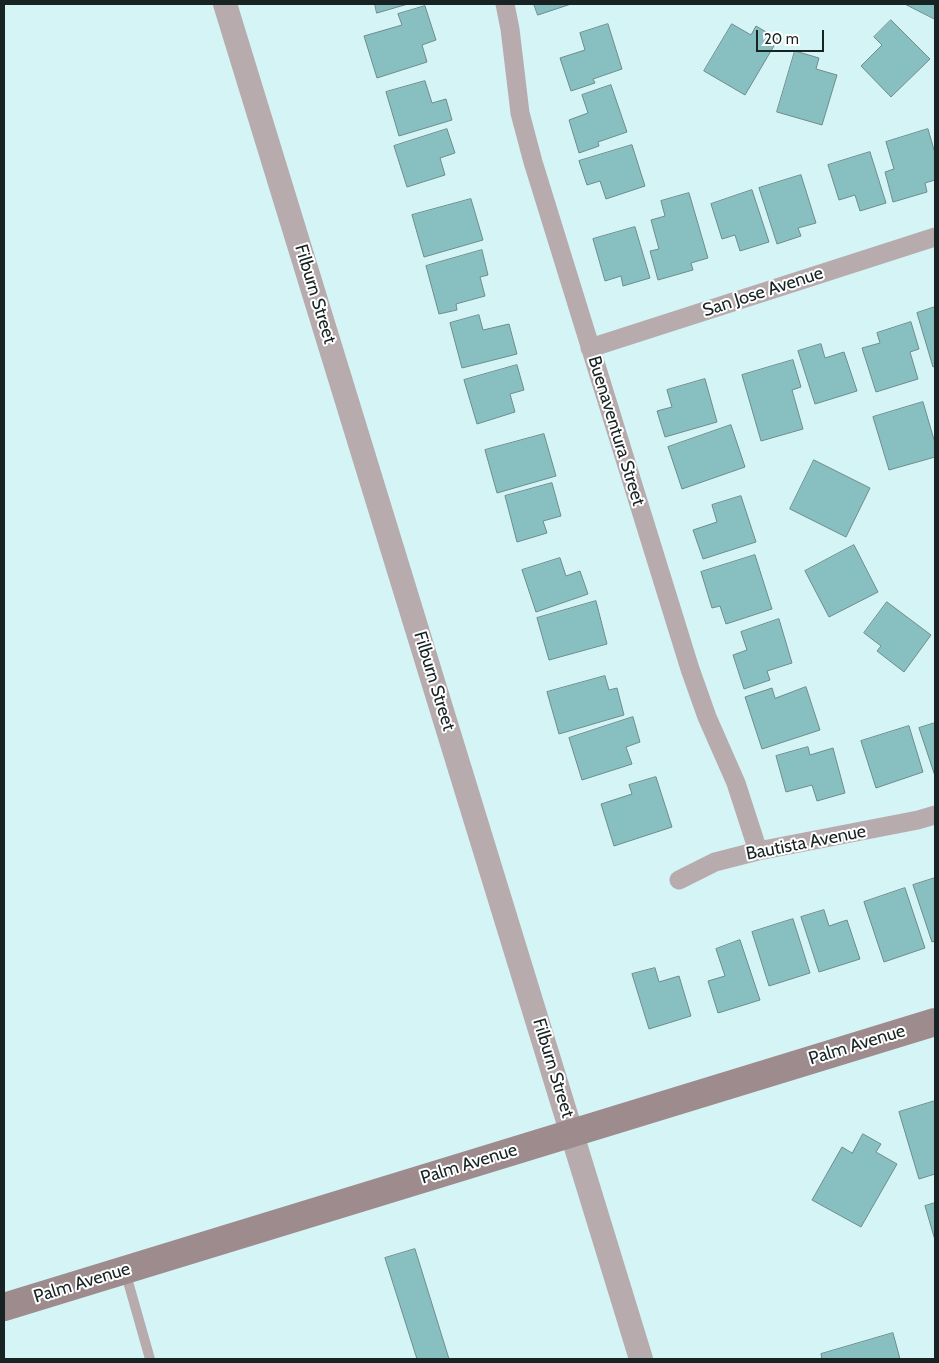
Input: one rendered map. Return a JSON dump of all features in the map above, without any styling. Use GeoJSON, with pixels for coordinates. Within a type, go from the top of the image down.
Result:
{"type":"FeatureCollection","features":[{"type":"Feature","properties":{"kind":"main road","name":"Palm Avenue"},"geometry":{"type":"LineString","coordinates":[[4,1307],[935,1022]]}},
{"type":"Feature","properties":{"kind":"street","name":"Filburn Street"},"geometry":{"type":"LineString","coordinates":[[225,4],[642,1359]]}},
{"type":"Feature","properties":{"kind":"street","name":"Buenaventura Street"},"geometry":{"type":"LineString","coordinates":[[505,4],[510,29],[520,112],[533,162],[690,669],[706,717],[736,783],[758,851]]}},
{"type":"Feature","properties":{"kind":"street","name":"San Jose Avenue"},"geometry":{"type":"LineString","coordinates":[[590,348],[935,237]]}},
{"type":"Feature","properties":{"kind":"street","name":"Bautista Avenue"},"geometry":{"type":"LineString","coordinates":[[679,880],[715,862],[758,851],[918,820],[935,815]]}},
{"type":"Feature","properties":{"kind":"lane"},"geometry":{"type":"LineString","coordinates":[[125,1270],[150,1359]]}},
{"type":"Feature","properties":{"kind":"building"},"geometry":{"type":"Polygon","coordinates":[[[375,4],[408,4],[377,13],[375,4]]]}},
{"type":"Feature","properties":{"kind":"building"},"geometry":{"type":"Polygon","coordinates":[[[534,4],[571,4],[538,15],[534,4]]]}},
{"type":"Feature","properties":{"kind":"building"},"geometry":{"type":"Polygon","coordinates":[[[905,4],[935,4],[935,19],[905,4]]]}},
{"type":"Feature","properties":{"kind":"building"},"geometry":{"type":"Polygon","coordinates":[[[425,6],[436,40],[422,45],[427,62],[377,78],[364,36],[402,25],[398,14],[425,6]]]}},
{"type":"Feature","properties":{"kind":"building"},"geometry":{"type":"Polygon","coordinates":[[[891,20],[930,59],[891,97],[861,66],[882,45],[874,37],[891,20]]]}},
{"type":"Feature","properties":{"kind":"building"},"geometry":{"type":"Polygon","coordinates":[[[608,24],[622,69],[593,79],[595,83],[571,91],[560,58],[585,50],[580,33],[608,24]]]}},
{"type":"Feature","properties":{"kind":"building"},"geometry":{"type":"Polygon","coordinates":[[[732,24],[751,35],[756,26],[778,39],[745,95],[704,71],[732,24]]]}},
{"type":"Feature","properties":{"kind":"building"},"geometry":{"type":"Polygon","coordinates":[[[795,51],[819,58],[816,69],[837,75],[822,125],[777,112],[795,51]]]}},
{"type":"Feature","properties":{"kind":"building"},"geometry":{"type":"Polygon","coordinates":[[[425,81],[432,103],[446,99],[452,120],[399,136],[386,92],[425,81]]]}},
{"type":"Feature","properties":{"kind":"building"},"geometry":{"type":"Polygon","coordinates":[[[611,85],[627,132],[598,142],[599,146],[579,153],[569,120],[588,113],[582,95],[611,85]]]}},
{"type":"Feature","properties":{"kind":"building"},"geometry":{"type":"Polygon","coordinates":[[[447,129],[455,153],[440,158],[445,175],[407,187],[394,146],[447,129]]]}},
{"type":"Feature","properties":{"kind":"building"},"geometry":{"type":"Polygon","coordinates":[[[928,129],[935,153],[935,180],[925,183],[927,192],[893,202],[885,172],[894,169],[886,142],[928,129]]]}},
{"type":"Feature","properties":{"kind":"building"},"geometry":{"type":"Polygon","coordinates":[[[632,145],[645,186],[606,199],[600,181],[587,185],[579,161],[632,145]]]}},
{"type":"Feature","properties":{"kind":"building"},"geometry":{"type":"Polygon","coordinates":[[[870,152],[886,203],[860,211],[855,195],[839,200],[828,165],[870,152]]]}},
{"type":"Feature","properties":{"kind":"building"},"geometry":{"type":"Polygon","coordinates":[[[801,175],[816,223],[798,228],[801,236],[777,244],[759,188],[801,175]]]}},
{"type":"Feature","properties":{"kind":"building"},"geometry":{"type":"Polygon","coordinates":[[[752,190],[769,242],[740,251],[735,235],[722,239],[711,204],[752,190]]]}},
{"type":"Feature","properties":{"kind":"building"},"geometry":{"type":"Polygon","coordinates":[[[689,193],[708,258],[691,263],[693,270],[658,280],[650,251],[659,249],[651,220],[665,216],[661,201],[689,193]]]}},
{"type":"Feature","properties":{"kind":"building"},"geometry":{"type":"Polygon","coordinates":[[[471,199],[483,240],[424,257],[412,215],[471,199]]]}},
{"type":"Feature","properties":{"kind":"building"},"geometry":{"type":"Polygon","coordinates":[[[635,227],[650,278],[623,286],[621,276],[605,281],[593,239],[635,227]]]}},
{"type":"Feature","properties":{"kind":"building"},"geometry":{"type":"Polygon","coordinates":[[[482,250],[488,275],[480,277],[485,296],[456,304],[457,310],[439,314],[426,266],[482,250]]]}},
{"type":"Feature","properties":{"kind":"building"},"geometry":{"type":"Polygon","coordinates":[[[935,307],[935,366],[933,367],[917,313],[935,307]]]}},
{"type":"Feature","properties":{"kind":"building"},"geometry":{"type":"Polygon","coordinates":[[[479,315],[483,330],[509,324],[517,354],[462,368],[450,323],[479,315]]]}},
{"type":"Feature","properties":{"kind":"building"},"geometry":{"type":"Polygon","coordinates":[[[911,322],[919,349],[910,352],[918,379],[876,392],[862,348],[880,343],[877,333],[911,322]]]}},
{"type":"Feature","properties":{"kind":"building"},"geometry":{"type":"Polygon","coordinates":[[[821,344],[825,358],[844,352],[857,391],[815,404],[798,351],[821,344]]]}},
{"type":"Feature","properties":{"kind":"building"},"geometry":{"type":"Polygon","coordinates":[[[793,360],[801,387],[792,390],[803,429],[761,441],[742,375],[793,360]]]}},
{"type":"Feature","properties":{"kind":"building"},"geometry":{"type":"Polygon","coordinates":[[[517,365],[524,390],[510,394],[515,412],[477,424],[464,380],[517,365]]]}},
{"type":"Feature","properties":{"kind":"building"},"geometry":{"type":"Polygon","coordinates":[[[705,379],[717,422],[665,437],[657,411],[672,407],[667,390],[705,379]]]}},
{"type":"Feature","properties":{"kind":"building"},"geometry":{"type":"Polygon","coordinates":[[[923,402],[935,443],[935,457],[889,470],[873,417],[923,402]]]}},
{"type":"Feature","properties":{"kind":"building"},"geometry":{"type":"Polygon","coordinates":[[[731,425],[745,467],[682,489],[668,447],[731,425]]]}},
{"type":"Feature","properties":{"kind":"building"},"geometry":{"type":"Polygon","coordinates":[[[544,434],[556,476],[497,493],[485,450],[544,434]]]}},
{"type":"Feature","properties":{"kind":"building"},"geometry":{"type":"Polygon","coordinates":[[[814,460],[870,488],[846,537],[790,509],[814,460]]]}},
{"type":"Feature","properties":{"kind":"building"},"geometry":{"type":"Polygon","coordinates":[[[552,483],[561,516],[543,521],[547,533],[517,542],[505,496],[552,483]]]}},
{"type":"Feature","properties":{"kind":"building"},"geometry":{"type":"Polygon","coordinates":[[[741,496],[756,542],[703,559],[693,530],[717,522],[712,505],[741,496]]]}},
{"type":"Feature","properties":{"kind":"building"},"geometry":{"type":"Polygon","coordinates":[[[854,545],[878,592],[829,617],[805,571],[854,545]]]}},
{"type":"Feature","properties":{"kind":"building"},"geometry":{"type":"Polygon","coordinates":[[[755,555],[772,609],[726,624],[720,606],[712,608],[701,572],[755,555]]]}},
{"type":"Feature","properties":{"kind":"building"},"geometry":{"type":"Polygon","coordinates":[[[560,558],[566,576],[580,571],[588,594],[536,612],[522,570],[560,558]]]}},
{"type":"Feature","properties":{"kind":"building"},"geometry":{"type":"Polygon","coordinates":[[[596,601],[607,644],[549,660],[537,618],[596,601]]]}},
{"type":"Feature","properties":{"kind":"building"},"geometry":{"type":"Polygon","coordinates":[[[887,602],[931,635],[904,672],[877,651],[881,646],[864,633],[887,602]]]}},
{"type":"Feature","properties":{"kind":"building"},"geometry":{"type":"Polygon","coordinates":[[[779,619],[792,663],[767,671],[770,680],[744,689],[733,655],[747,650],[741,632],[779,619]]]}},
{"type":"Feature","properties":{"kind":"building"},"geometry":{"type":"Polygon","coordinates":[[[605,676],[609,690],[617,688],[624,715],[559,734],[547,692],[605,676]]]}},
{"type":"Feature","properties":{"kind":"building"},"geometry":{"type":"Polygon","coordinates":[[[806,687],[820,730],[762,749],[745,697],[772,688],[775,698],[806,687]]]}},
{"type":"Feature","properties":{"kind":"building"},"geometry":{"type":"Polygon","coordinates":[[[633,717],[640,742],[626,747],[632,764],[582,780],[569,738],[633,717]]]}},
{"type":"Feature","properties":{"kind":"building"},"geometry":{"type":"Polygon","coordinates":[[[935,723],[935,776],[919,728],[935,723]]]}},
{"type":"Feature","properties":{"kind":"building"},"geometry":{"type":"Polygon","coordinates":[[[909,726],[923,772],[876,788],[861,741],[909,726]]]}},
{"type":"Feature","properties":{"kind":"building"},"geometry":{"type":"Polygon","coordinates":[[[808,747],[810,755],[833,748],[845,793],[817,801],[812,785],[786,792],[776,756],[808,747]]]}},
{"type":"Feature","properties":{"kind":"building"},"geometry":{"type":"Polygon","coordinates":[[[656,777],[672,827],[614,846],[601,804],[632,794],[629,785],[656,777]]]}},
{"type":"Feature","properties":{"kind":"building"},"geometry":{"type":"Polygon","coordinates":[[[935,878],[935,941],[932,942],[913,885],[935,878]]]}},
{"type":"Feature","properties":{"kind":"building"},"geometry":{"type":"Polygon","coordinates":[[[905,888],[925,948],[884,962],[864,902],[905,888]]]}},
{"type":"Feature","properties":{"kind":"building"},"geometry":{"type":"Polygon","coordinates":[[[824,910],[829,926],[847,920],[860,959],[819,972],[801,917],[824,910]]]}},
{"type":"Feature","properties":{"kind":"building"},"geometry":{"type":"Polygon","coordinates":[[[793,919],[810,973],[769,986],[752,932],[793,919]]]}},
{"type":"Feature","properties":{"kind":"building"},"geometry":{"type":"Polygon","coordinates":[[[740,940],[760,1000],[718,1013],[708,981],[725,976],[716,949],[740,940]]]}},
{"type":"Feature","properties":{"kind":"building"},"geometry":{"type":"Polygon","coordinates":[[[655,968],[659,982],[679,976],[691,1016],[649,1029],[632,974],[655,968]]]}},
{"type":"Feature","properties":{"kind":"building"},"geometry":{"type":"Polygon","coordinates":[[[935,1101],[935,1174],[919,1179],[899,1112],[935,1101]]]}},
{"type":"Feature","properties":{"kind":"building"},"geometry":{"type":"Polygon","coordinates":[[[863,1134],[881,1144],[876,1152],[897,1164],[861,1227],[812,1200],[842,1147],[852,1153],[863,1134]]]}},
{"type":"Feature","properties":{"kind":"building"},"geometry":{"type":"Polygon","coordinates":[[[935,1203],[935,1240],[925,1206],[935,1203]]]}},
{"type":"Feature","properties":{"kind":"building"},"geometry":{"type":"Polygon","coordinates":[[[415,1249],[449,1359],[417,1359],[385,1258],[415,1249]]]}},
{"type":"Feature","properties":{"kind":"building"},"geometry":{"type":"Polygon","coordinates":[[[893,1333],[900,1359],[822,1359],[821,1354],[893,1333]]]}}]}
